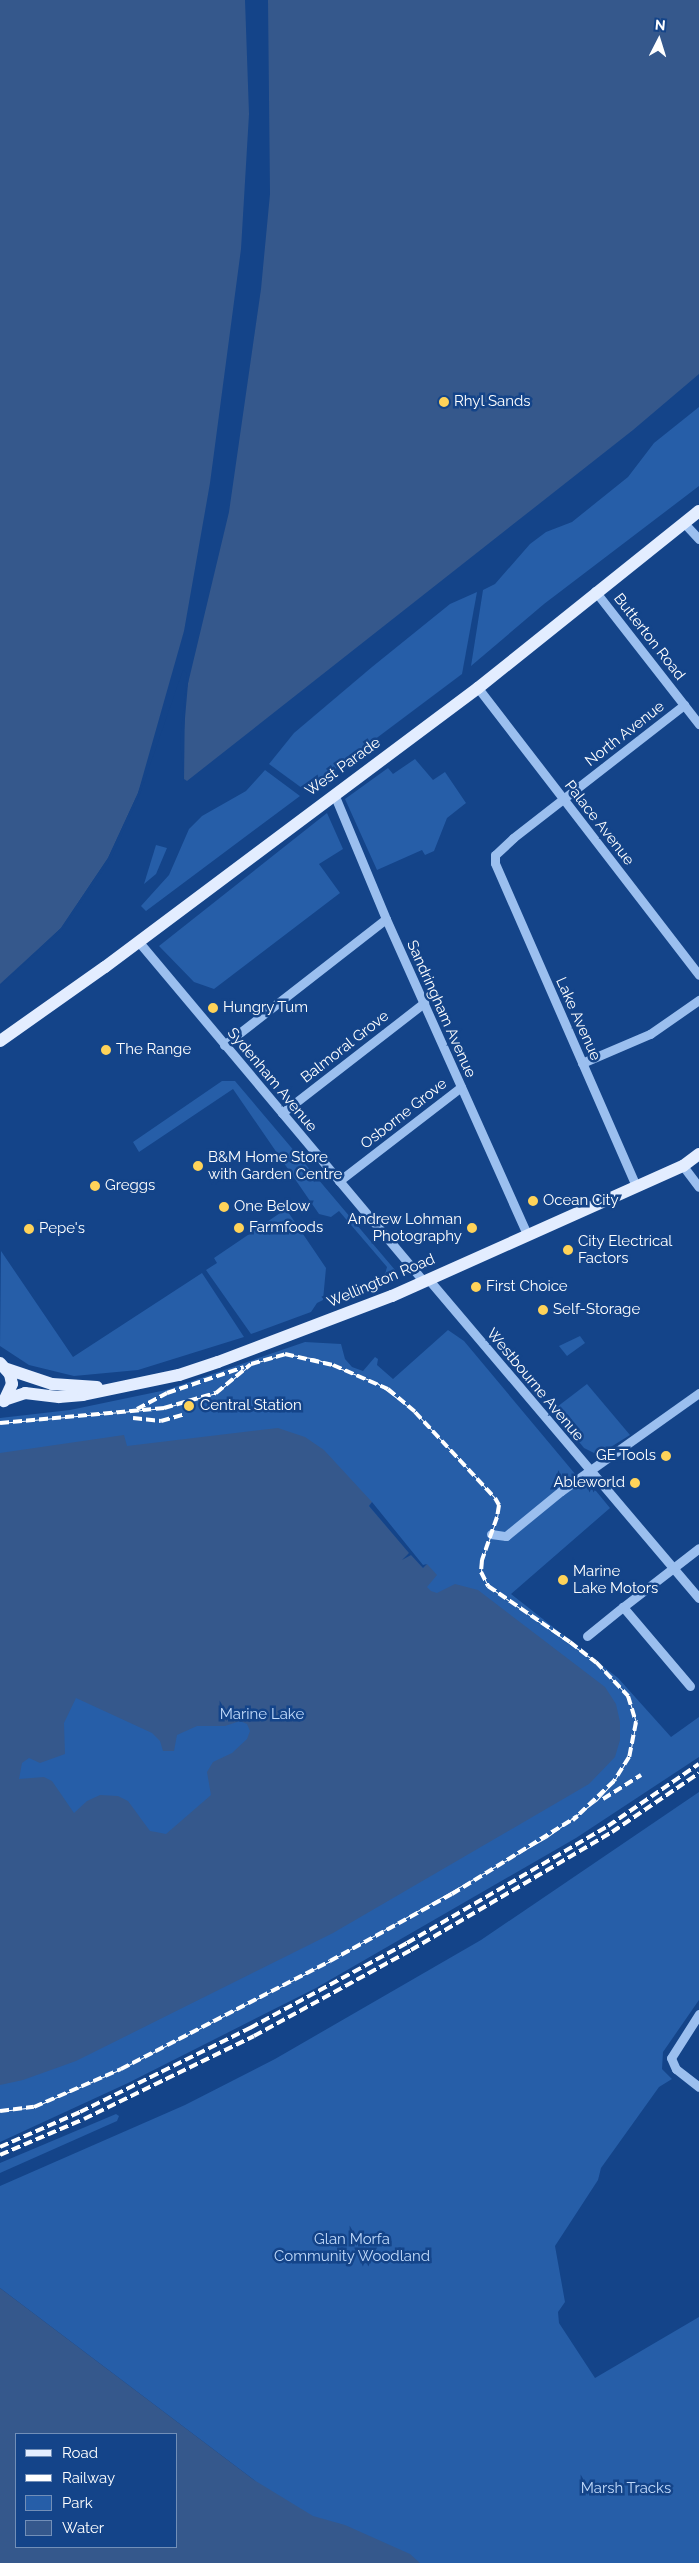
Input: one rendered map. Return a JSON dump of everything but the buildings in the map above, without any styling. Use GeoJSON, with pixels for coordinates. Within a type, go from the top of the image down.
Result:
{"type":"FeatureCollection","features":[{"type":"Feature","properties":{"kind":"main road","name":"West Parade"},"geometry":{"type":"LineString","coordinates":[[0,1040],[138,941],[478,688],[595,591],[699,511]]}},
{"type":"Feature","properties":{"kind":"main road","name":"Wellington Road"},"geometry":{"type":"LineString","coordinates":[[3,1401],[25,1393],[59,1397],[120,1387],[178,1375],[210,1364],[339,1318],[427,1281],[527,1234],[683,1166],[699,1154]]}},
{"type":"Feature","properties":{"kind":"main road","name":"Wellington Road"},"geometry":{"type":"LineString","coordinates":[[4,1366],[52,1384],[120,1387]]}},
{"type":"Feature","properties":{"kind":"main road"},"geometry":{"type":"LineString","coordinates":[[3,1401],[12,1384],[4,1366]]}},
{"type":"Feature","properties":{"kind":"street"},"geometry":{"type":"LineString","coordinates":[[684,523],[699,539]]}},
{"type":"Feature","properties":{"kind":"street","name":"Butterton Road"},"geometry":{"type":"LineString","coordinates":[[595,591],[699,724]]}},
{"type":"Feature","properties":{"kind":"street","name":"Palace Avenue"},"geometry":{"type":"LineString","coordinates":[[478,688],[699,975]]}},
{"type":"Feature","properties":{"kind":"street","name":"North Avenue"},"geometry":{"type":"LineString","coordinates":[[494,863],[499,850],[564,801],[684,705]]}},
{"type":"Feature","properties":{"kind":"street","name":"Sandringham Avenue"},"geometry":{"type":"LineString","coordinates":[[334,794],[386,919],[527,1234]]}},
{"type":"Feature","properties":{"kind":"street","name":"Lake Avenue"},"geometry":{"type":"LineString","coordinates":[[494,863],[636,1186]]}},
{"type":"Feature","properties":{"kind":"street"},"geometry":{"type":"LineString","coordinates":[[224,1045],[386,919]]}},
{"type":"Feature","properties":{"kind":"street","name":"Sydenham Avenue"},"geometry":{"type":"LineString","coordinates":[[138,941],[339,1181],[427,1281]]}},
{"type":"Feature","properties":{"kind":"street"},"geometry":{"type":"LineString","coordinates":[[582,1063],[650,1034],[699,1000]]}},
{"type":"Feature","properties":{"kind":"street","name":"Balmoral Grove"},"geometry":{"type":"LineString","coordinates":[[282,1113],[424,1003]]}},
{"type":"Feature","properties":{"kind":"street","name":"Osborne Grove"},"geometry":{"type":"LineString","coordinates":[[339,1181],[461,1087]]}},
{"type":"Feature","properties":{"kind":"street"},"geometry":{"type":"LineString","coordinates":[[683,1166],[699,1187]]}},
{"type":"Feature","properties":{"kind":"street","name":"Westbourne Avenue"},"geometry":{"type":"LineString","coordinates":[[427,1281],[699,1598]]}},
{"type":"Feature","properties":{"kind":"street"},"geometry":{"type":"LineString","coordinates":[[491,1534],[506,1536],[699,1393]]}},
{"type":"Feature","properties":{"kind":"street"},"geometry":{"type":"LineString","coordinates":[[587,1636],[699,1548]]}},
{"type":"Feature","properties":{"kind":"street"},"geometry":{"type":"LineString","coordinates":[[623,1607],[690,1686]]}},
{"type":"Feature","properties":{"kind":"street"},"geometry":{"type":"LineString","coordinates":[[699,2014],[671,2058],[676,2069],[699,2087]]}},
{"type":"Feature","properties":{"kind":"green space"},"geometry":{"type":"Polygon","coordinates":[[[699,407],[699,486],[544,604],[471,666],[483,590],[495,584],[530,544],[546,532],[572,522],[628,477],[654,443],[699,407]]]}},
{"type":"Feature","properties":{"kind":"green space"},"geometry":{"type":"Polygon","coordinates":[[[477,592],[462,674],[306,791],[269,764],[294,733],[372,667],[450,604],[477,592]]]}},
{"type":"Feature","properties":{"kind":"green space"},"geometry":{"type":"Polygon","coordinates":[[[415,759],[433,780],[445,772],[466,803],[447,818],[434,851],[425,855],[422,850],[377,870],[345,799],[388,768],[393,774],[415,759]]]}},
{"type":"Feature","properties":{"kind":"green space"},"geometry":{"type":"Polygon","coordinates":[[[265,770],[300,796],[146,911],[141,906],[169,875],[189,829],[202,816],[246,791],[265,770]]]}},
{"type":"Feature","properties":{"kind":"green space"},"geometry":{"type":"Polygon","coordinates":[[[327,813],[343,849],[319,864],[340,893],[214,989],[194,982],[159,946],[327,813]]]}},
{"type":"Feature","properties":{"kind":"green space"},"geometry":{"type":"Polygon","coordinates":[[[156,845],[167,848],[156,874],[144,884],[156,845]]]}},
{"type":"Feature","properties":{"kind":"green space"},"geometry":{"type":"Polygon","coordinates":[[[222,1081],[235,1081],[395,1270],[395,1278],[354,1294],[352,1290],[384,1278],[387,1267],[339,1211],[331,1217],[319,1214],[233,1089],[139,1152],[133,1142],[222,1081]]]}},
{"type":"Feature","properties":{"kind":"green space"},"geometry":{"type":"Polygon","coordinates":[[[286,1209],[326,1268],[323,1300],[317,1303],[311,1312],[251,1334],[206,1270],[217,1263],[214,1258],[286,1209]]]}},
{"type":"Feature","properties":{"kind":"green space"},"geometry":{"type":"Polygon","coordinates":[[[1,1251],[73,1357],[202,1273],[244,1337],[138,1370],[74,1376],[29,1365],[0,1346],[1,1251]]]}},
{"type":"Feature","properties":{"kind":"green space","name":"Marine Lake"},"geometry":{"type":"Polygon","coordinates":[[[448,1330],[464,1341],[586,1487],[596,1491],[610,1508],[511,1594],[618,1678],[671,1737],[699,1717],[699,1757],[576,1838],[316,1988],[128,2083],[0,2142],[0,1418],[70,1410],[166,1390],[305,1342],[341,1344],[345,1359],[352,1367],[363,1371],[375,1357],[378,1359],[377,1365],[393,1379],[448,1330]]]}},
{"type":"Feature","properties":{"kind":"green space"},"geometry":{"type":"Polygon","coordinates":[[[580,1336],[585,1343],[567,1356],[559,1346],[580,1336]]]}},
{"type":"Feature","properties":{"kind":"green space"},"geometry":{"type":"Polygon","coordinates":[[[587,1384],[630,1435],[598,1455],[584,1448],[553,1410],[587,1384]]]}},
{"type":"Feature","properties":{"kind":"green space","name":"Glan Morfa Community Woodland"},"geometry":{"type":"Polygon","coordinates":[[[699,1792],[699,2000],[663,2052],[662,2069],[672,2079],[659,2087],[601,2168],[598,2180],[555,2246],[565,2302],[558,2312],[559,2323],[595,2378],[699,2317],[699,2563],[342,2563],[254,2480],[0,2288],[0,2186],[185,2105],[275,2059],[481,1940],[699,1792]]]}},
{"type":"Feature","properties":{"kind":"green space"},"geometry":{"type":"Polygon","coordinates":[[[116,2114],[119,2116],[117,2121],[0,2173],[0,2163],[116,2114]]]}},
{"type":"Feature","properties":{"kind":"water"},"geometry":{"type":"Polygon","coordinates":[[[0,0],[699,0],[699,374],[633,430],[187,781],[184,779],[183,741],[189,672],[182,666],[138,793],[108,858],[61,928],[0,984],[0,0]]]}},
{"type":"Feature","properties":{"kind":"water","name":"Marine Lake"},"geometry":{"type":"Polygon","coordinates":[[[278,1428],[305,1437],[324,1450],[372,1502],[369,1506],[423,1568],[427,1564],[437,1575],[427,1587],[431,1591],[437,1593],[455,1584],[478,1590],[605,1687],[616,1704],[620,1722],[620,1740],[615,1757],[589,1784],[333,1933],[76,2061],[23,2080],[0,2085],[0,1453],[124,1435],[127,1446],[278,1428]],[[76,1698],[64,1723],[65,1754],[40,1763],[29,1758],[22,1763],[19,1779],[44,1777],[52,1781],[74,1813],[87,1801],[100,1795],[118,1796],[128,1801],[150,1831],[166,1834],[211,1795],[207,1772],[213,1762],[232,1753],[247,1739],[250,1731],[247,1724],[240,1721],[225,1726],[197,1726],[177,1735],[174,1751],[163,1751],[160,1741],[152,1733],[76,1698]]]}},
{"type":"Feature","properties":{"kind":"water"},"geometry":{"type":"Polygon","coordinates":[[[0,2288],[254,2480],[313,2516],[345,2525],[410,2554],[420,2563],[0,2563],[0,2288]]]}},
{"type":"Feature","properties":{"kind":"pier"},"geometry":{"type":"Polygon","coordinates":[[[245,0],[268,0],[270,194],[261,289],[229,512],[185,696],[184,782],[180,741],[187,673],[183,670],[140,794],[111,859],[62,930],[0,986],[61,928],[108,858],[138,793],[184,631],[210,483],[241,249],[249,114],[245,0]]]}},
{"type":"Feature","properties":{"kind":"pier"},"geometry":{"type":"Polygon","coordinates":[[[372,1502],[423,1565],[427,1564],[423,1568],[411,1555],[402,1560],[409,1553],[369,1506],[372,1502]]]}},
{"type":"Feature","properties":{"kind":"tram line"},"geometry":{"type":"LineString","coordinates":[[0,1423],[164,1408],[216,1393],[251,1364],[285,1354],[316,1359],[377,1383],[415,1412],[495,1498],[499,1505],[497,1517],[482,1560],[481,1572],[488,1586],[596,1662],[628,1696],[636,1722],[629,1757],[614,1781],[597,1800],[547,1837],[330,1961],[121,2069],[34,2107],[0,2111]]}},
{"type":"Feature","properties":{"kind":"railway"},"geometry":{"type":"LineString","coordinates":[[0,1423],[164,1408],[216,1393],[251,1364],[285,1354],[333,1365],[388,1389],[415,1412],[495,1498],[499,1505],[497,1517],[482,1560],[481,1572],[488,1586],[596,1662],[628,1696],[636,1722],[629,1757],[614,1781],[573,1820]]}},
{"type":"Feature","properties":{"kind":"railway"},"geometry":{"type":"LineString","coordinates":[[137,1409],[167,1393],[244,1367]]}},
{"type":"Feature","properties":{"kind":"railway"},"geometry":{"type":"LineString","coordinates":[[133,1418],[161,1421],[185,1414]]}},
{"type":"Feature","properties":{"kind":"railway"},"geometry":{"type":"LineString","coordinates":[[0,2147],[80,2112],[250,2028],[407,1943],[608,1826],[699,1764]]}},
{"type":"Feature","properties":{"kind":"railway"},"geometry":{"type":"LineString","coordinates":[[0,2155],[84,2119],[254,2036],[411,1950],[612,1832],[699,1773]]}},
{"type":"Feature","properties":{"kind":"railway"},"geometry":{"type":"LineString","coordinates":[[603,1799],[641,1775]]}},
{"type":"Feature","properties":{"kind":"railway"},"geometry":{"type":"LineString","coordinates":[[0,2111],[34,2107],[121,2069],[330,1961],[452,1894],[578,1816]]}},
{"type":"Feature","properties":{"kind":"place","name":"Rhyl Sands"},"geometry":{"type":"Point","coordinates":[444,402]}},
{"type":"Feature","properties":{"kind":"place","name":"Hungry Tum"},"geometry":{"type":"Point","coordinates":[213,1008]}},
{"type":"Feature","properties":{"kind":"place","name":"The Range"},"geometry":{"type":"Point","coordinates":[106,1050]}},
{"type":"Feature","properties":{"kind":"place","name":"B&M Home Store with Garden Centre"},"geometry":{"type":"Point","coordinates":[198,1166]}},
{"type":"Feature","properties":{"kind":"place","name":"Greggs"},"geometry":{"type":"Point","coordinates":[95,1186]}},
{"type":"Feature","properties":{"kind":"place","name":"Ocean City"},"geometry":{"type":"Point","coordinates":[533,1201]}},
{"type":"Feature","properties":{"kind":"place","name":"One Below"},"geometry":{"type":"Point","coordinates":[224,1207]}},
{"type":"Feature","properties":{"kind":"place","name":"Farmfoods"},"geometry":{"type":"Point","coordinates":[239,1228]}},
{"type":"Feature","properties":{"kind":"place","name":"Andrew Lohman Photography"},"geometry":{"type":"Point","coordinates":[472,1228]}},
{"type":"Feature","properties":{"kind":"place","name":"Pepe's"},"geometry":{"type":"Point","coordinates":[29,1229]}},
{"type":"Feature","properties":{"kind":"place","name":"City Electrical Factors"},"geometry":{"type":"Point","coordinates":[568,1250]}},
{"type":"Feature","properties":{"kind":"place","name":"First Choice"},"geometry":{"type":"Point","coordinates":[476,1287]}},
{"type":"Feature","properties":{"kind":"place","name":"Self-Storage"},"geometry":{"type":"Point","coordinates":[543,1310]}},
{"type":"Feature","properties":{"kind":"place","name":"Central Station"},"geometry":{"type":"Point","coordinates":[189,1406]}},
{"type":"Feature","properties":{"kind":"place","name":"GE Tools"},"geometry":{"type":"Point","coordinates":[666,1456]}},
{"type":"Feature","properties":{"kind":"place","name":"Ableworld"},"geometry":{"type":"Point","coordinates":[635,1483]}},
{"type":"Feature","properties":{"kind":"place","name":"Marine Lake Motors"},"geometry":{"type":"Point","coordinates":[563,1580]}},
{"type":"Feature","properties":{"kind":"park label","name":"Marsh Tracks"},"geometry":{"type":"Point","coordinates":[626,2489]}}]}
